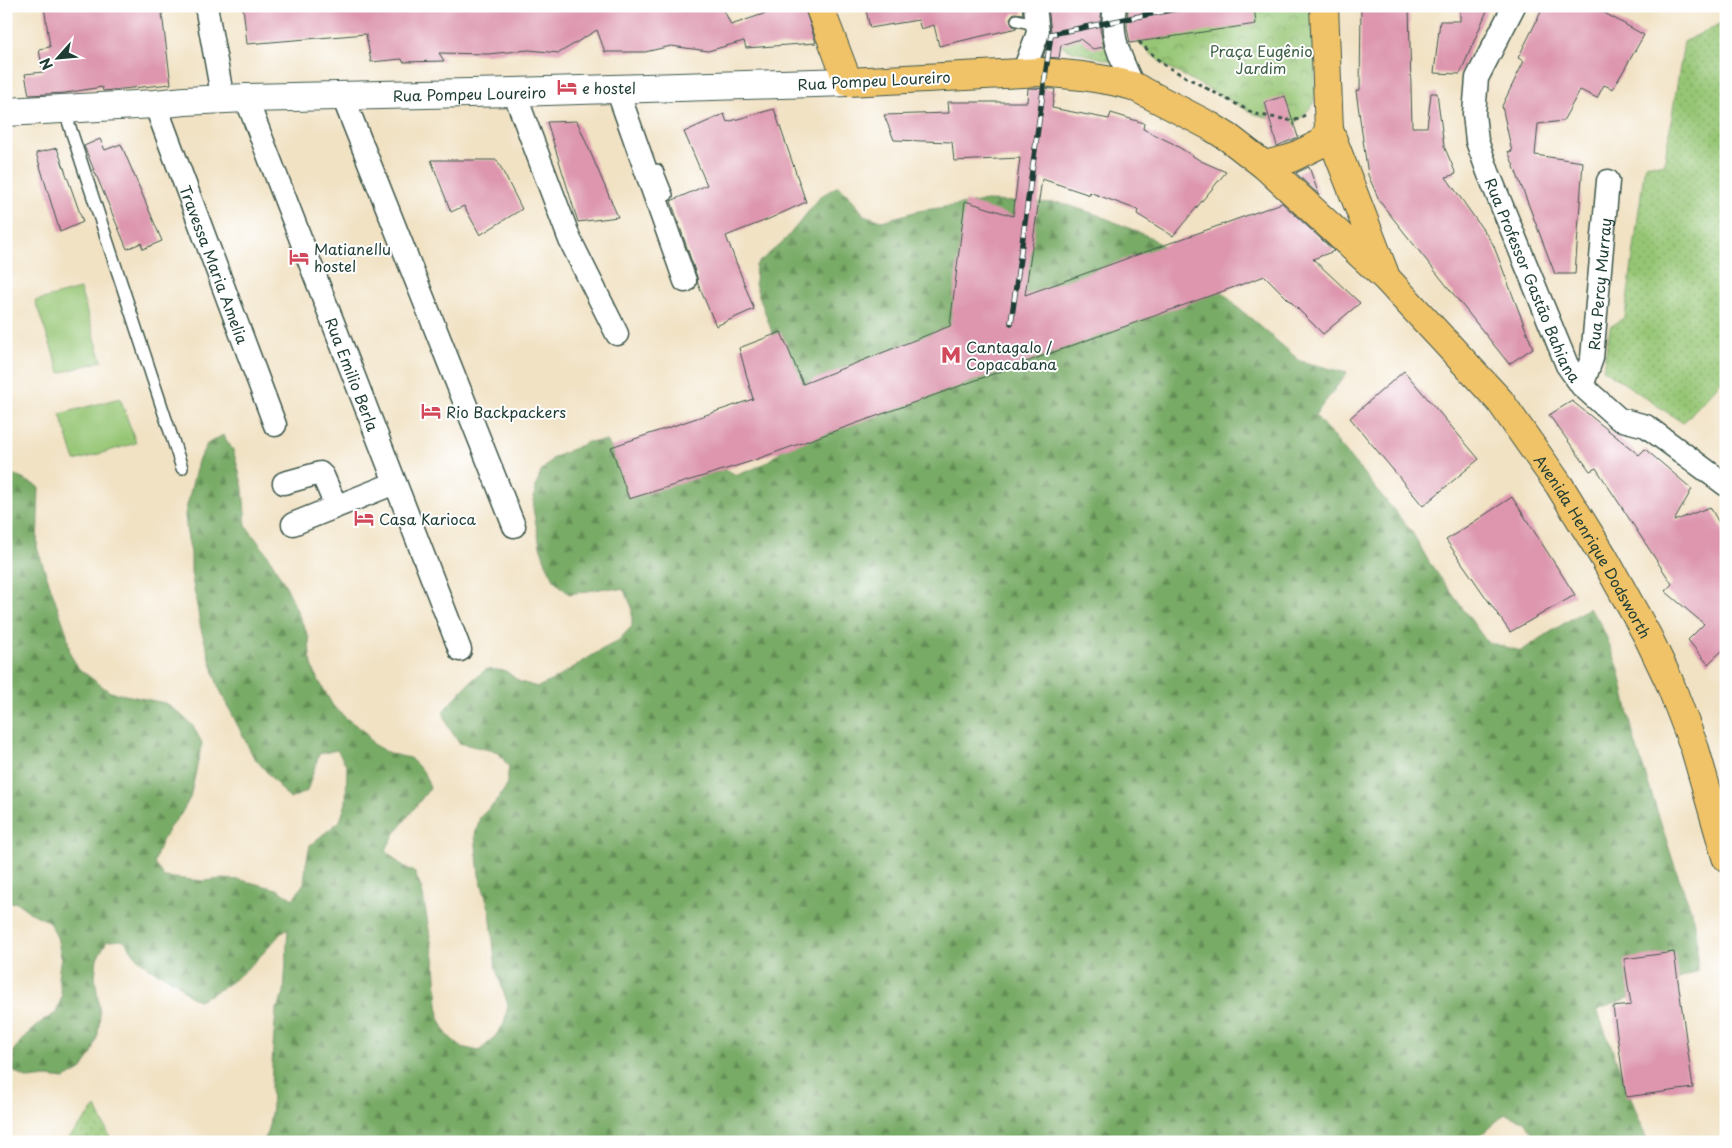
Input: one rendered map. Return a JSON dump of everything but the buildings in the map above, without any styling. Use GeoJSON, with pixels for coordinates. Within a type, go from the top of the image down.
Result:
{"type":"FeatureCollection","features":[{"type":"Feature","properties":{"kind":"main road"},"geometry":{"type":"LineString","coordinates":[[819,6],[848,82]]}},
{"type":"Feature","properties":{"kind":"main road"},"geometry":{"type":"LineString","coordinates":[[1324,6],[1329,130],[1386,278]]}},
{"type":"Feature","properties":{"kind":"main road"},"geometry":{"type":"LineString","coordinates":[[1023,73],[1082,76],[1133,86],[1210,126],[1264,165],[1386,278]]}},
{"type":"Feature","properties":{"kind":"main road","name":"Rua Pompeu Loureiro"},"geometry":{"type":"LineString","coordinates":[[848,82],[1023,73]]}},
{"type":"Feature","properties":{"kind":"main road"},"geometry":{"type":"LineString","coordinates":[[1264,165],[1289,159],[1322,143],[1329,130]]}},
{"type":"Feature","properties":{"kind":"main road","name":"Avenida Henrique Dodsworth"},"geometry":{"type":"LineString","coordinates":[[1386,278],[1500,400],[1559,485],[1603,556],[1648,637],[1669,681],[1695,749],[1726,857]]}},
{"type":"Feature","properties":{"kind":"street","name":"Rua Emilio Berla"},"geometry":{"type":"LineString","coordinates":[[206,6],[235,99],[395,483],[460,650]]}},
{"type":"Feature","properties":{"kind":"street"},"geometry":{"type":"LineString","coordinates":[[1115,6],[1112,21],[1114,38],[1133,86]]}},
{"type":"Feature","properties":{"kind":"street","name":"Rua Professor Gastão Bahiana"},"geometry":{"type":"LineString","coordinates":[[1514,6],[1477,78],[1474,114],[1477,141],[1567,365],[1582,386],[1619,419],[1646,426],[1726,485]]}},
{"type":"Feature","properties":{"kind":"street"},"geometry":{"type":"LineString","coordinates":[[1023,73],[1038,33],[1031,14]]}},
{"type":"Feature","properties":{"kind":"street","name":"Rua Pompeu Loureiro"},"geometry":{"type":"LineString","coordinates":[[6,112],[235,99],[848,82]]}},
{"type":"Feature","properties":{"kind":"street"},"geometry":{"type":"LineString","coordinates":[[621,89],[685,280]]}},
{"type":"Feature","properties":{"kind":"street"},"geometry":{"type":"LineString","coordinates":[[514,92],[570,240],[617,334]]}},
{"type":"Feature","properties":{"kind":"street"},"geometry":{"type":"LineString","coordinates":[[343,97],[514,526]]}},
{"type":"Feature","properties":{"kind":"street","name":"Travessa Maria Amelia"},"geometry":{"type":"LineString","coordinates":[[155,104],[275,425]]}},
{"type":"Feature","properties":{"kind":"street","name":"Rua Percy Murray"},"geometry":{"type":"LineString","coordinates":[[1582,386],[1592,358],[1608,181]]}},
{"type":"Feature","properties":{"kind":"street"},"geometry":{"type":"LineString","coordinates":[[284,483],[320,473],[336,506]]}},
{"type":"Feature","properties":{"kind":"street"},"geometry":{"type":"LineString","coordinates":[[293,524],[395,483]]}},
{"type":"Feature","properties":{"kind":"lane"},"geometry":{"type":"LineString","coordinates":[[621,89],[638,124],[667,195]]}},
{"type":"Feature","properties":{"kind":"lane"},"geometry":{"type":"LineString","coordinates":[[64,109],[182,468]]}},
{"type":"Feature","properties":{"kind":"path"},"geometry":{"type":"LineString","coordinates":[[1134,38],[1164,65],[1255,114],[1206,88]]}},
{"type":"Feature","properties":{"kind":"green space","name":"Praça Eugênio Jardim"},"geometry":{"type":"Polygon","coordinates":[[[1126,6],[1312,6],[1316,90],[1313,105],[1294,125],[1255,114],[1164,65],[1134,38],[1126,6]]]}},
{"type":"Feature","properties":{"kind":"green space"},"geometry":{"type":"Polygon","coordinates":[[[1050,11],[1100,18],[1115,62],[1066,49],[1051,34],[1050,11]]]}},
{"type":"Feature","properties":{"kind":"green space"},"geometry":{"type":"Polygon","coordinates":[[[1721,23],[1726,29],[1726,376],[1683,423],[1603,369],[1610,327],[1625,317],[1645,164],[1664,165],[1684,42],[1721,23]]]}},
{"type":"Feature","properties":{"kind":"green space"},"geometry":{"type":"Polygon","coordinates":[[[838,186],[852,199],[864,215],[882,221],[918,211],[986,201],[1061,203],[1098,215],[1150,237],[1211,280],[1238,308],[1300,361],[1347,373],[1315,415],[1412,532],[1429,562],[1487,642],[1521,651],[1588,608],[1598,619],[1619,669],[1635,742],[1675,867],[1694,918],[1697,937],[1697,972],[1597,1010],[1648,1142],[1540,1142],[1524,1121],[1505,1114],[1476,1139],[1475,1142],[264,1142],[272,1107],[271,1086],[276,1011],[284,993],[288,928],[244,972],[222,988],[198,1000],[189,996],[176,982],[149,968],[135,955],[124,940],[107,941],[97,958],[95,977],[100,1014],[98,1034],[92,1053],[82,1069],[65,1079],[47,1077],[28,1079],[13,1071],[14,1050],[26,1035],[41,1022],[56,1013],[62,996],[58,977],[61,956],[57,937],[48,921],[31,913],[16,902],[6,903],[6,471],[39,487],[37,548],[67,634],[70,654],[79,669],[110,692],[165,703],[193,726],[202,743],[190,798],[181,814],[169,828],[160,845],[154,863],[164,877],[203,881],[221,879],[241,880],[277,889],[293,899],[304,883],[310,845],[340,821],[346,803],[347,766],[337,750],[319,754],[307,791],[290,799],[253,756],[218,686],[201,629],[191,572],[191,553],[185,515],[198,461],[207,444],[223,435],[233,450],[238,468],[243,488],[246,526],[268,555],[287,588],[309,638],[310,657],[315,674],[333,706],[363,730],[374,745],[391,754],[410,758],[423,771],[430,788],[395,833],[386,850],[399,863],[415,873],[422,890],[435,964],[439,1018],[447,1035],[461,1047],[479,1051],[493,1039],[504,1024],[508,1005],[496,969],[490,911],[479,875],[475,835],[480,817],[494,804],[506,787],[509,767],[498,752],[459,743],[449,728],[443,711],[470,682],[487,669],[506,671],[520,682],[538,687],[555,679],[618,641],[632,626],[632,607],[624,590],[606,588],[569,594],[555,581],[540,546],[533,508],[535,489],[541,472],[553,458],[588,442],[606,441],[617,456],[720,466],[736,475],[761,465],[773,458],[784,448],[773,335],[755,284],[756,265],[786,239],[821,196],[838,186]]]}},
{"type":"Feature","properties":{"kind":"green space"},"geometry":{"type":"Polygon","coordinates":[[[80,289],[102,361],[60,373],[35,301],[80,289]]]}},
{"type":"Feature","properties":{"kind":"green space"},"geometry":{"type":"Polygon","coordinates":[[[120,398],[136,443],[75,461],[60,414],[120,398]]]}},
{"type":"Feature","properties":{"kind":"green space"},"geometry":{"type":"Polygon","coordinates":[[[96,1107],[112,1142],[65,1142],[96,1107]]]}},
{"type":"Feature","properties":{"kind":"railway"},"geometry":{"type":"LineString","coordinates":[[1011,323],[1051,34],[1190,6]]}},
{"type":"Feature","properties":{"kind":"place","name":"e hostel"},"geometry":{"type":"Point","coordinates":[567,87]}},
{"type":"Feature","properties":{"kind":"place","name":"Matianellu hostel"},"geometry":{"type":"Point","coordinates":[299,257]}},
{"type":"Feature","properties":{"kind":"place","name":"Cantagalo / Copacabana"},"geometry":{"type":"Point","coordinates":[951,355]}},
{"type":"Feature","properties":{"kind":"place","name":"Rio Backpackers"},"geometry":{"type":"Point","coordinates":[431,411]}},
{"type":"Feature","properties":{"kind":"place","name":"Casa Karioca"},"geometry":{"type":"Point","coordinates":[364,518]}}]}
